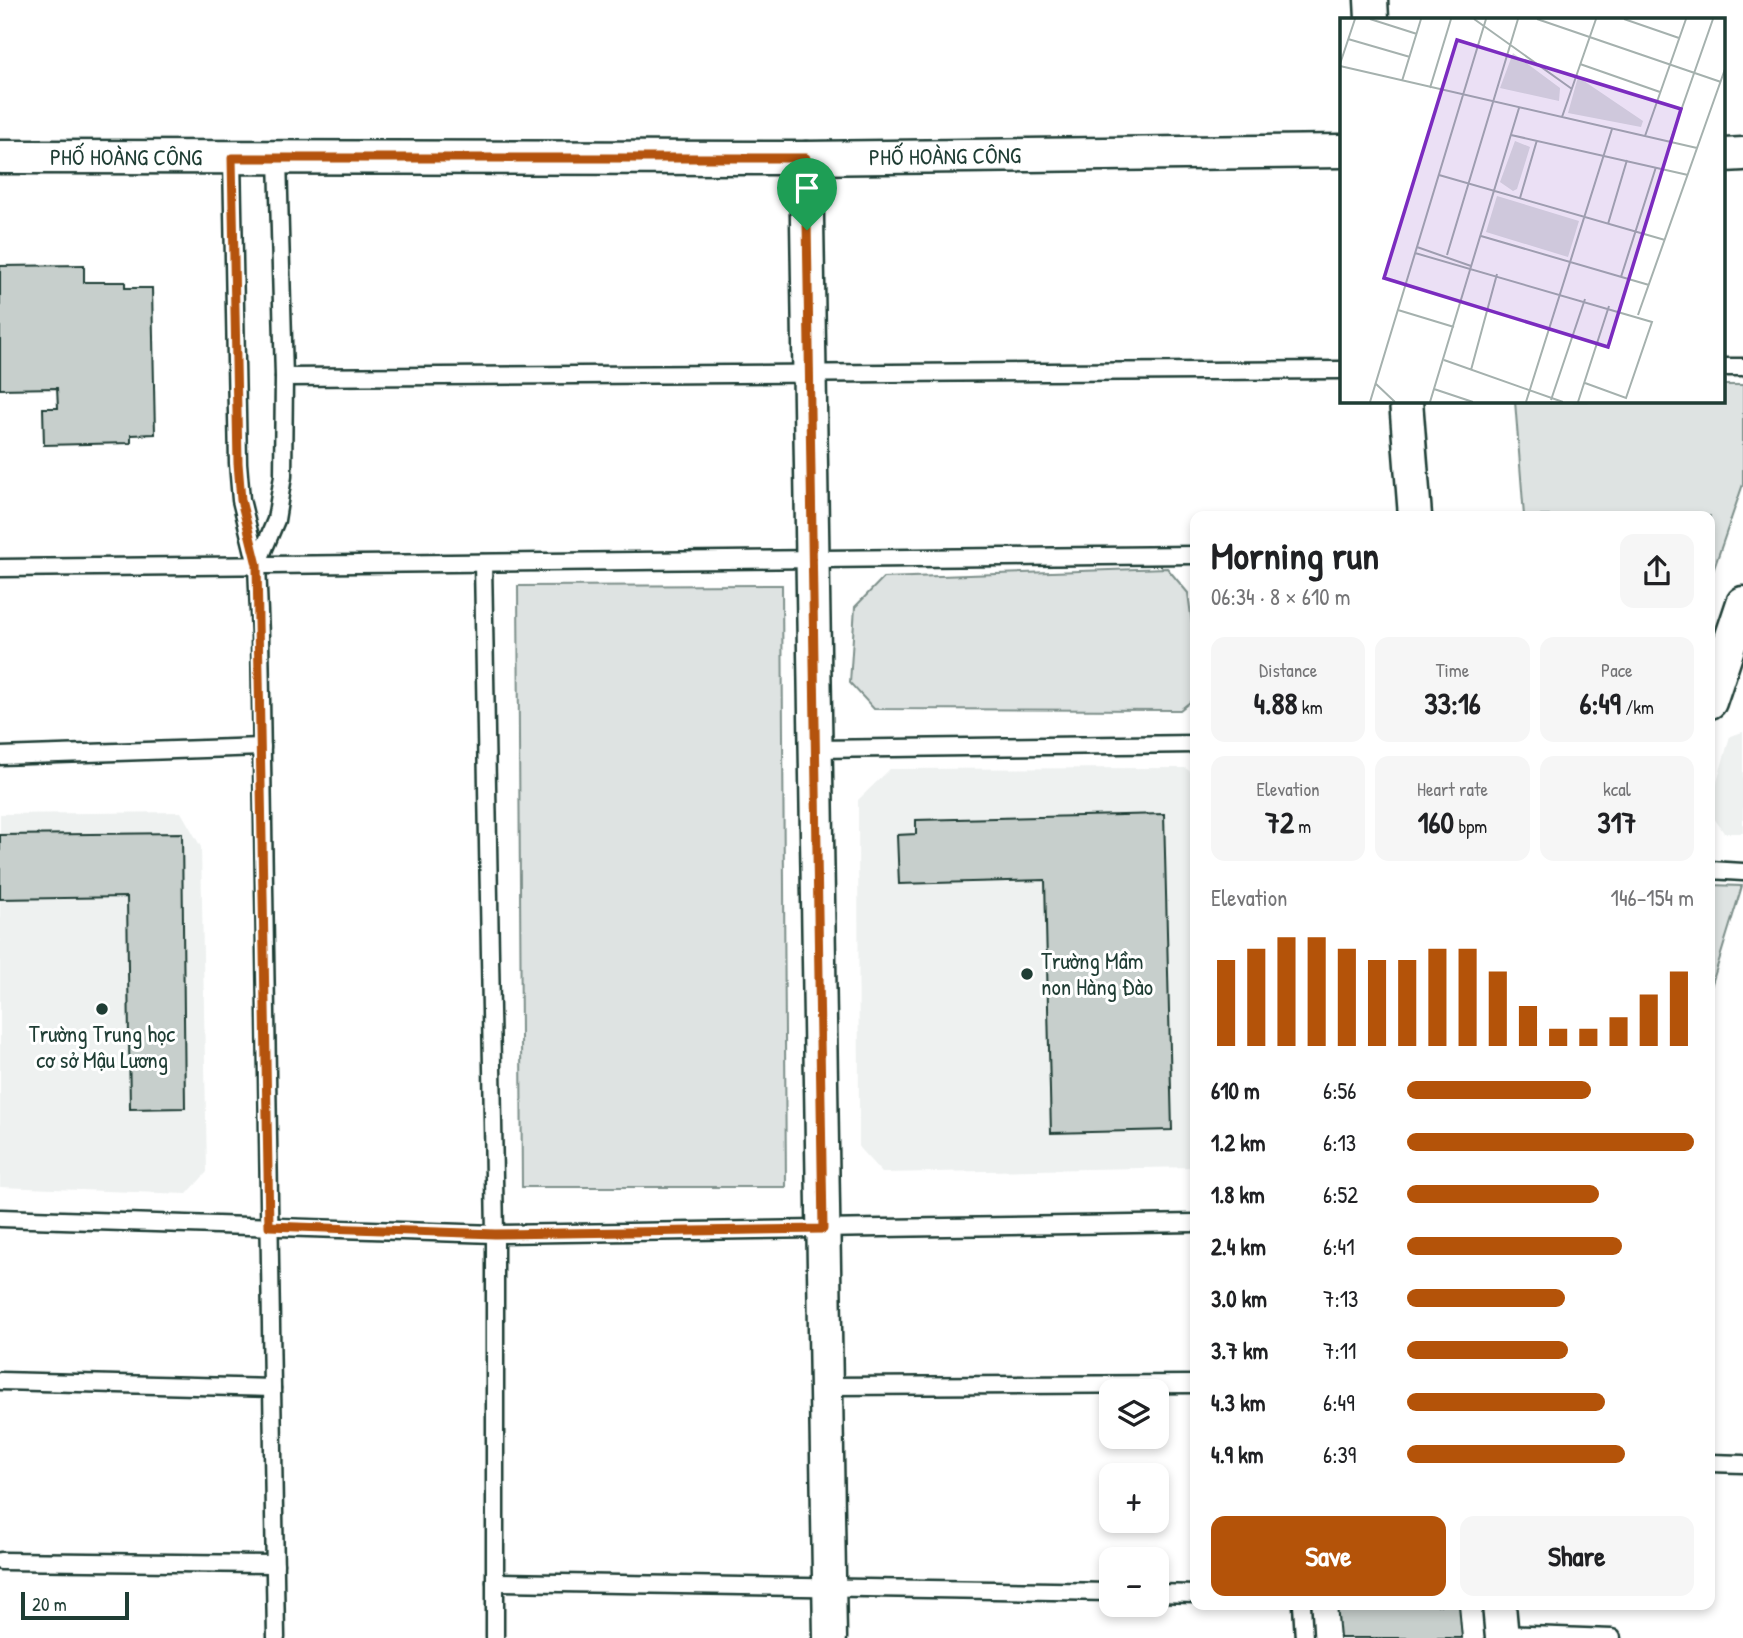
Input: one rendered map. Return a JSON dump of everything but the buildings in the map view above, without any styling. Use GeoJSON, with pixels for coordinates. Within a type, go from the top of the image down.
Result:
{"type":"FeatureCollection","features":[{"type":"Feature","properties":{"kind":"street"},"geometry":{"type":"LineString","coordinates":[[1371,0],[1372,18]]}},
{"type":"Feature","properties":{"kind":"street","name":"PHỐ HOÀNG CÔNG"},"geometry":{"type":"LineString","coordinates":[[0,157],[806,158],[1340,150]]}},
{"type":"Feature","properties":{"kind":"street"},"geometry":{"type":"LineString","coordinates":[[806,158],[830,1638]]}},
{"type":"Feature","properties":{"kind":"street"},"geometry":{"type":"LineString","coordinates":[[1406,402],[1415,511]]}},
{"type":"Feature","properties":{"kind":"street"},"geometry":{"type":"LineString","coordinates":[[1715,687],[1743,603]]}},
{"type":"Feature","properties":{"kind":"lane"},"geometry":{"type":"LineString","coordinates":[[232,158],[238,463],[241,500],[257,565],[276,1638]]}},
{"type":"Feature","properties":{"kind":"lane"},"geometry":{"type":"LineString","coordinates":[[257,565],[276,520],[283,476],[284,377],[278,158]]}},
{"type":"Feature","properties":{"kind":"lane"},"geometry":{"type":"LineString","coordinates":[[284,377],[1340,370]]}},
{"type":"Feature","properties":{"kind":"lane"},"geometry":{"type":"LineString","coordinates":[[0,568],[1190,555]]}},
{"type":"Feature","properties":{"kind":"lane"},"geometry":{"type":"LineString","coordinates":[[483,563],[495,1234],[495,1638]]}},
{"type":"Feature","properties":{"kind":"lane"},"geometry":{"type":"LineString","coordinates":[[816,749],[1190,744]]}},
{"type":"Feature","properties":{"kind":"lane"},"geometry":{"type":"LineString","coordinates":[[0,756],[262,747]]}},
{"type":"Feature","properties":{"kind":"lane"},"geometry":{"type":"LineString","coordinates":[[1715,870],[1743,872]]}},
{"type":"Feature","properties":{"kind":"lane"},"geometry":{"type":"LineString","coordinates":[[0,1218],[495,1234],[1190,1223]]}},
{"type":"Feature","properties":{"kind":"lane"},"geometry":{"type":"LineString","coordinates":[[0,1381],[272,1388]]}},
{"type":"Feature","properties":{"kind":"lane"},"geometry":{"type":"LineString","coordinates":[[826,1386],[1190,1384]]}},
{"type":"Feature","properties":{"kind":"lane"},"geometry":{"type":"LineString","coordinates":[[1715,1463],[1743,1464]]}},
{"type":"Feature","properties":{"kind":"lane"},"geometry":{"type":"LineString","coordinates":[[0,1561],[275,1564]]}},
{"type":"Feature","properties":{"kind":"lane"},"geometry":{"type":"LineString","coordinates":[[495,1582],[1099,1592]]}},
{"type":"Feature","properties":{"kind":"lane"},"geometry":{"type":"LineString","coordinates":[[1169,1593],[1190,1594]]}},
{"type":"Feature","properties":{"kind":"lane"},"geometry":{"type":"LineString","coordinates":[[1302,1610],[1304,1638]]}},
{"type":"Feature","properties":{"kind":"lane"},"geometry":{"type":"LineString","coordinates":[[1501,1625],[1612,1638]]}},
{"type":"Feature","properties":{"kind":"shaded area"},"geometry":{"type":"Polygon","coordinates":[[[1726,385],[1743,385],[1743,484],[1715,565],[1715,511],[1524,511],[1515,402],[1726,402],[1726,385]]]}},
{"type":"Feature","properties":{"kind":"shaded area"},"geometry":{"type":"Polygon","coordinates":[[[1167,568],[1188,593],[1190,702],[1180,710],[874,709],[850,683],[855,607],[883,578],[1167,568]]]}},
{"type":"Feature","properties":{"kind":"shaded area"},"geometry":{"type":"Polygon","coordinates":[[[782,585],[786,1187],[522,1187],[518,586],[782,585]]]}},
{"type":"Feature","properties":{"kind":"shaded area"},"geometry":{"type":"Polygon","coordinates":[[[1743,732],[1743,833],[1724,833],[1715,820],[1715,789],[1730,736],[1743,732]]]}},
{"type":"Feature","properties":{"kind":"shaded area","name":"Trường Mầm non Hàng Đào"},"geometry":{"type":"Polygon","coordinates":[[[1185,768],[1190,772],[1190,1167],[882,1173],[859,1148],[858,800],[890,769],[1185,768]]]}},
{"type":"Feature","properties":{"kind":"shaded area","name":"Trường Trung học cơ sở Mậu Lương"},"geometry":{"type":"Polygon","coordinates":[[[181,812],[201,847],[207,1172],[187,1194],[0,1187],[0,814],[181,812]]]}},
{"type":"Feature","properties":{"kind":"shaded area"},"geometry":{"type":"Polygon","coordinates":[[[1715,885],[1742,886],[1715,974],[1715,885]]]}},
{"type":"Feature","properties":{"kind":"place","name":"Trường Mầm non Hàng Đào"},"geometry":{"type":"Point","coordinates":[1027,974]}},
{"type":"Feature","properties":{"kind":"place","name":"Trường Trung học cơ sở Mậu Lương"},"geometry":{"type":"Point","coordinates":[102,1009]}},
{"type":"Feature","properties":{"kind":"route"},"geometry":{"type":"LineString","coordinates":[[232,158],[806,158],[807,230],[823,1229],[495,1234],[269,1226],[257,565],[241,500],[238,463],[232,158]]}}]}
